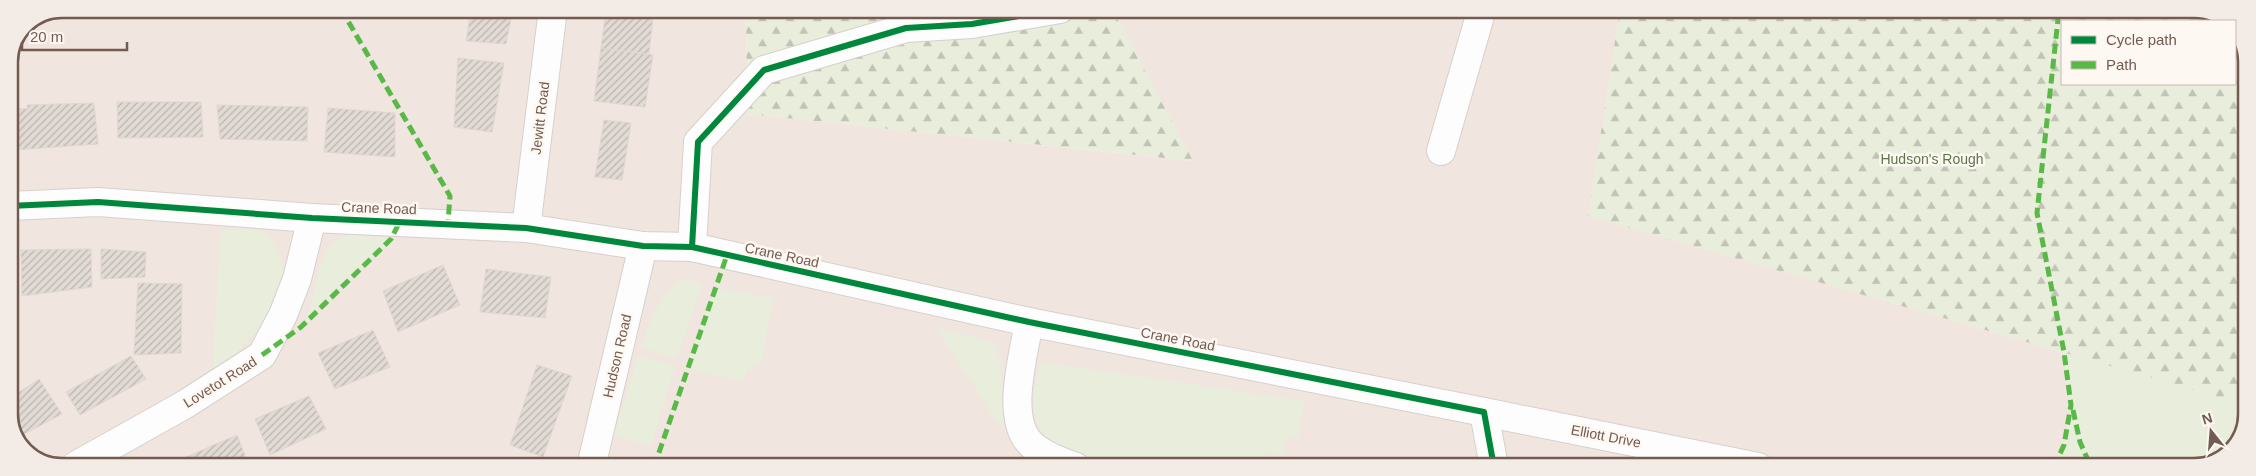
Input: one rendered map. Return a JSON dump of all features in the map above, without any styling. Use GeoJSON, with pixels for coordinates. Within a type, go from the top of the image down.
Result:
{"type":"FeatureCollection","features":[{"type":"Feature","properties":{"kind":"street","name":"Jewitt Road"},"geometry":{"type":"LineString","coordinates":[[526,228],[553,18]]}},
{"type":"Feature","properties":{"kind":"street"},"geometry":{"type":"LineString","coordinates":[[692,247],[698,142],[764,70],[906,28],[972,24],[1007,18]]}},
{"type":"Feature","properties":{"kind":"street"},"geometry":{"type":"LineString","coordinates":[[1441,151],[1479,18]]}},
{"type":"Feature","properties":{"kind":"street","name":"Crane Road"},"geometry":{"type":"LineString","coordinates":[[18,206],[98,202],[312,218],[526,228],[643,246],[692,247],[1029,322],[1484,412]]}},
{"type":"Feature","properties":{"kind":"street","name":"Lovetot Road"},"geometry":{"type":"LineString","coordinates":[[89,458],[184,405],[262,355],[283,315],[297,279],[312,218]]}},
{"type":"Feature","properties":{"kind":"street","name":"Hudson Road"},"geometry":{"type":"LineString","coordinates":[[593,458],[643,246]]}},
{"type":"Feature","properties":{"kind":"street"},"geometry":{"type":"LineString","coordinates":[[1029,322],[1017,393],[1019,424],[1031,444],[1053,458]]}},
{"type":"Feature","properties":{"kind":"street"},"geometry":{"type":"LineString","coordinates":[[1484,412],[1492,458]]}},
{"type":"Feature","properties":{"kind":"street","name":"Elliott Drive"},"geometry":{"type":"LineString","coordinates":[[1484,412],[1713,458]]}},
{"type":"Feature","properties":{"kind":"shaded area"},"geometry":{"type":"Polygon","coordinates":[[[53,18],[746,18],[747,114],[1192,161],[1117,18],[1619,18],[1589,216],[2238,403],[2238,423],[2233,436],[2223,448],[2203,458],[53,458],[40,453],[28,443],[18,423],[18,53],[30,30],[53,18]]]}},
{"type":"Feature","properties":{"kind":"green space"},"geometry":{"type":"Polygon","coordinates":[[[746,18],[1117,18],[1193,161],[747,114],[746,18]]]}},
{"type":"Feature","properties":{"kind":"green space","name":"Hudson's Rough"},"geometry":{"type":"Polygon","coordinates":[[[1619,18],[2203,18],[2209,20],[2061,20],[2061,85],[2236,85],[2236,48],[2238,59],[2238,403],[1588,216],[1619,18]]]}},
{"type":"Feature","properties":{"kind":"green space"},"geometry":{"type":"Polygon","coordinates":[[[221,230],[258,230],[266,232],[281,259],[283,278],[274,302],[257,329],[235,354],[215,369],[213,355],[221,230]]]}},
{"type":"Feature","properties":{"kind":"green space"},"geometry":{"type":"Polygon","coordinates":[[[355,234],[391,239],[301,327],[310,309],[322,261],[327,252],[343,238],[355,234]]]}},
{"type":"Feature","properties":{"kind":"green space"},"geometry":{"type":"Polygon","coordinates":[[[683,279],[703,283],[676,359],[640,347],[661,301],[683,279]]]}},
{"type":"Feature","properties":{"kind":"green space"},"geometry":{"type":"Polygon","coordinates":[[[715,288],[773,298],[761,363],[753,363],[752,370],[747,370],[745,381],[687,370],[715,288]]]}},
{"type":"Feature","properties":{"kind":"green space"},"geometry":{"type":"Polygon","coordinates":[[[937,329],[982,339],[993,344],[1000,360],[1004,432],[937,329]]]}},
{"type":"Feature","properties":{"kind":"green space"},"geometry":{"type":"Polygon","coordinates":[[[2064,352],[2238,403],[2238,423],[2233,436],[2223,448],[2203,458],[2058,458],[2064,445],[2071,405],[2064,352]]]}},
{"type":"Feature","properties":{"kind":"green space"},"geometry":{"type":"Polygon","coordinates":[[[639,356],[675,366],[651,446],[613,435],[639,356]]]}},
{"type":"Feature","properties":{"kind":"green space"},"geometry":{"type":"Polygon","coordinates":[[[1041,362],[1304,401],[1298,437],[1287,436],[1282,455],[1262,453],[1261,458],[1087,458],[1057,445],[1045,434],[1037,422],[1034,392],[1041,362]]]}},
{"type":"Feature","properties":{"kind":"green space"},"geometry":{"type":"Polygon","coordinates":[[[606,455],[617,458],[605,458],[606,455]]]}},
{"type":"Feature","properties":{"kind":"building"},"geometry":{"type":"Polygon","coordinates":[[[470,18],[511,18],[506,44],[466,41],[470,18]]]}},
{"type":"Feature","properties":{"kind":"building"},"geometry":{"type":"Polygon","coordinates":[[[605,18],[653,18],[649,54],[601,48],[605,18]]]}},
{"type":"Feature","properties":{"kind":"building"},"geometry":{"type":"Polygon","coordinates":[[[601,48],[653,55],[645,107],[594,101],[601,48]]]}},
{"type":"Feature","properties":{"kind":"building"},"geometry":{"type":"Polygon","coordinates":[[[458,58],[504,63],[492,132],[454,127],[458,58]]]}},
{"type":"Feature","properties":{"kind":"building"},"geometry":{"type":"Polygon","coordinates":[[[117,102],[201,102],[203,137],[118,138],[117,102]]]}},
{"type":"Feature","properties":{"kind":"building"},"geometry":{"type":"Polygon","coordinates":[[[94,103],[98,144],[18,150],[18,108],[28,109],[27,105],[94,103]]]}},
{"type":"Feature","properties":{"kind":"building"},"geometry":{"type":"Polygon","coordinates":[[[217,105],[308,107],[307,141],[220,139],[217,105]]]}},
{"type":"Feature","properties":{"kind":"building"},"geometry":{"type":"Polygon","coordinates":[[[328,108],[395,113],[395,157],[324,152],[328,108]]]}},
{"type":"Feature","properties":{"kind":"building"},"geometry":{"type":"Polygon","coordinates":[[[604,120],[631,123],[622,180],[595,177],[604,120]]]}},
{"type":"Feature","properties":{"kind":"building"},"geometry":{"type":"Polygon","coordinates":[[[91,249],[92,287],[22,296],[21,250],[91,249]]]}},
{"type":"Feature","properties":{"kind":"building"},"geometry":{"type":"Polygon","coordinates":[[[101,249],[146,252],[145,277],[101,279],[101,249]]]}},
{"type":"Feature","properties":{"kind":"building"},"geometry":{"type":"Polygon","coordinates":[[[443,265],[460,305],[398,332],[383,291],[443,265]]]}},
{"type":"Feature","properties":{"kind":"building"},"geometry":{"type":"Polygon","coordinates":[[[486,269],[551,277],[545,318],[480,312],[486,269]]]}},
{"type":"Feature","properties":{"kind":"building"},"geometry":{"type":"Polygon","coordinates":[[[138,283],[182,284],[181,353],[134,355],[138,283]]]}},
{"type":"Feature","properties":{"kind":"building"},"geometry":{"type":"Polygon","coordinates":[[[373,330],[390,367],[335,389],[318,353],[373,330]]]}},
{"type":"Feature","properties":{"kind":"building"},"geometry":{"type":"Polygon","coordinates":[[[131,356],[146,379],[80,415],[66,392],[131,356]]]}},
{"type":"Feature","properties":{"kind":"building"},"geometry":{"type":"Polygon","coordinates":[[[537,365],[572,376],[543,457],[510,445],[537,365]]]}},
{"type":"Feature","properties":{"kind":"building"},"geometry":{"type":"Polygon","coordinates":[[[39,379],[62,414],[23,435],[18,423],[18,393],[39,379]]]}},
{"type":"Feature","properties":{"kind":"building"},"geometry":{"type":"Polygon","coordinates":[[[309,396],[326,429],[270,455],[255,419],[309,396]]]}},
{"type":"Feature","properties":{"kind":"building"},"geometry":{"type":"Polygon","coordinates":[[[237,435],[246,458],[184,458],[237,435]]]}},
{"type":"Feature","properties":{"kind":"marked path"},"geometry":{"type":"LineString","coordinates":[[346,18],[450,196],[448,223]]}},
{"type":"Feature","properties":{"kind":"marked path"},"geometry":{"type":"LineString","coordinates":[[2058,18],[2037,213],[2064,352],[2071,405],[2064,445],[2058,458]]}},
{"type":"Feature","properties":{"kind":"marked path"},"geometry":{"type":"LineString","coordinates":[[262,355],[301,327],[391,239],[400,221]]}},
{"type":"Feature","properties":{"kind":"marked path"},"geometry":{"type":"LineString","coordinates":[[657,458],[727,255]]}},
{"type":"Feature","properties":{"kind":"marked path"},"geometry":{"type":"LineString","coordinates":[[2073,410],[2080,442],[2087,458]]}},
{"type":"Feature","properties":{"kind":"cycle path"},"geometry":{"type":"LineString","coordinates":[[692,247],[698,142],[764,70],[906,28],[972,24],[1007,18]]}},
{"type":"Feature","properties":{"kind":"cycle path"},"geometry":{"type":"LineString","coordinates":[[18,206],[98,202],[312,218],[526,228],[643,246],[692,247],[1029,322],[1484,412],[1492,458]]}}]}
